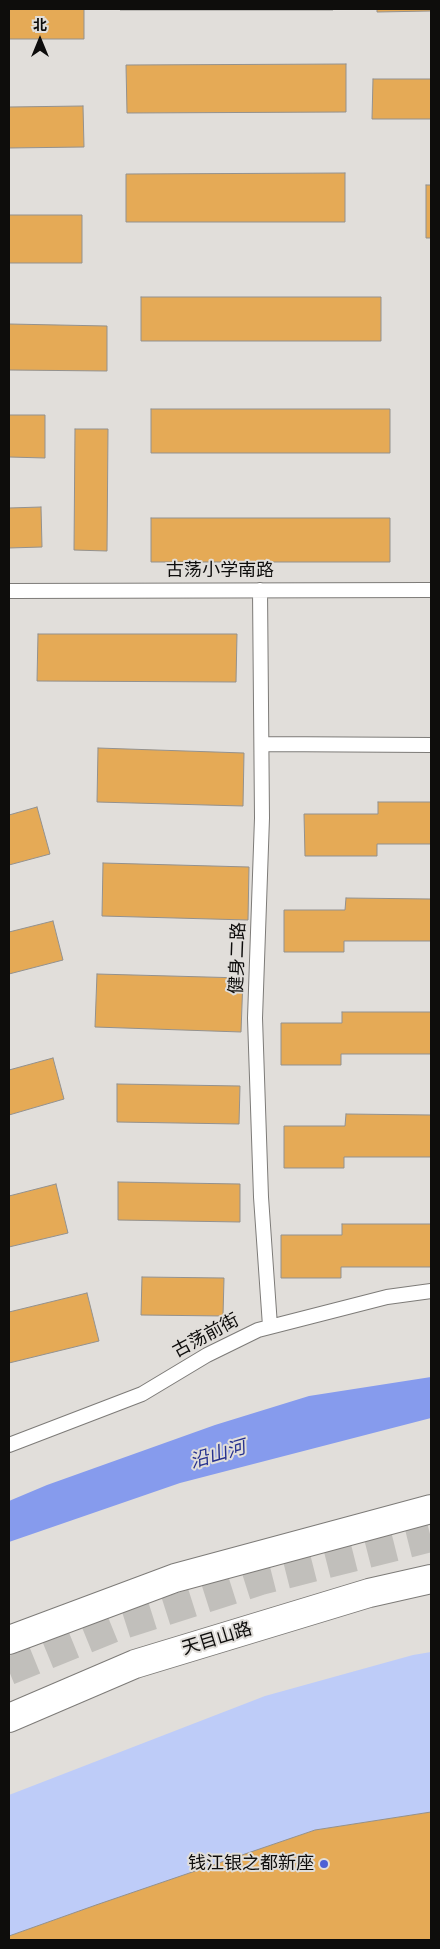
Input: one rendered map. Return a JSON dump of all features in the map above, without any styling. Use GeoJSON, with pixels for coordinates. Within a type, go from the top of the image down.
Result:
{"type":"FeatureCollection","features":[{"type":"Feature","properties":{"kind":"main road"},"geometry":{"type":"LineString","coordinates":[[9,1640],[175,1578],[431,1509]]}},
{"type":"Feature","properties":{"kind":"main road","name":"天目山路"},"geometry":{"type":"LineString","coordinates":[[9,1718],[135,1664],[369,1593],[431,1579]]}},
{"type":"Feature","properties":{"kind":"lane","name":"健身二路"},"geometry":{"type":"LineString","coordinates":[[260,590],[262,818],[255,1018],[261,1197],[270,1326]]}},
{"type":"Feature","properties":{"kind":"lane","name":"古荡小学南路"},"geometry":{"type":"LineString","coordinates":[[9,591],[431,590]]}},
{"type":"Feature","properties":{"kind":"lane"},"geometry":{"type":"LineString","coordinates":[[262,744],[431,745]]}},
{"type":"Feature","properties":{"kind":"lane","name":"古荡前街"},"geometry":{"type":"LineString","coordinates":[[9,1445],[142,1394],[207,1355],[258,1330],[387,1297],[431,1290]]}},
{"type":"Feature","properties":{"kind":"shaded area"},"geometry":{"type":"Polygon","coordinates":[[[431,1652],[431,1812],[315,1830],[9,1936],[9,1795],[265,1696],[413,1655],[431,1652]]]}},
{"type":"Feature","properties":{"kind":"water","name":"沿山河"},"geometry":{"type":"Polygon","coordinates":[[[431,1377],[431,1418],[180,1483],[9,1542],[9,1501],[47,1485],[215,1425],[309,1396],[431,1377]]]}},
{"type":"Feature","properties":{"kind":"building"},"geometry":{"type":"Polygon","coordinates":[[[9,9],[84,9],[84,39],[9,39],[9,9]]]}},
{"type":"Feature","properties":{"kind":"building"},"geometry":{"type":"Polygon","coordinates":[[[333,9],[333,10],[120,10],[333,9]]]}},
{"type":"Feature","properties":{"kind":"building"},"geometry":{"type":"Polygon","coordinates":[[[377,9],[431,9],[431,11],[377,12],[377,9]]]}},
{"type":"Feature","properties":{"kind":"building"},"geometry":{"type":"Polygon","coordinates":[[[346,64],[346,112],[127,113],[126,65],[346,64]]]}},
{"type":"Feature","properties":{"kind":"building"},"geometry":{"type":"Polygon","coordinates":[[[373,79],[431,79],[431,119],[372,119],[373,79]]]}},
{"type":"Feature","properties":{"kind":"building"},"geometry":{"type":"Polygon","coordinates":[[[83,106],[84,147],[9,148],[9,107],[83,106]]]}},
{"type":"Feature","properties":{"kind":"building"},"geometry":{"type":"Polygon","coordinates":[[[345,173],[345,222],[126,222],[126,174],[345,173]]]}},
{"type":"Feature","properties":{"kind":"building"},"geometry":{"type":"Polygon","coordinates":[[[426,185],[431,185],[431,238],[426,238],[426,185]]]}},
{"type":"Feature","properties":{"kind":"building"},"geometry":{"type":"Polygon","coordinates":[[[9,215],[82,215],[82,263],[9,263],[9,215]]]}},
{"type":"Feature","properties":{"kind":"building"},"geometry":{"type":"Polygon","coordinates":[[[141,297],[381,297],[381,341],[141,341],[141,297]]]}},
{"type":"Feature","properties":{"kind":"building"},"geometry":{"type":"Polygon","coordinates":[[[9,324],[107,326],[107,371],[9,370],[9,324]]]}},
{"type":"Feature","properties":{"kind":"building"},"geometry":{"type":"Polygon","coordinates":[[[151,409],[390,409],[390,453],[151,453],[151,409]]]}},
{"type":"Feature","properties":{"kind":"building"},"geometry":{"type":"Polygon","coordinates":[[[9,415],[45,415],[45,458],[9,457],[9,415]]]}},
{"type":"Feature","properties":{"kind":"building"},"geometry":{"type":"Polygon","coordinates":[[[75,429],[108,429],[107,551],[74,550],[75,429]]]}},
{"type":"Feature","properties":{"kind":"building"},"geometry":{"type":"Polygon","coordinates":[[[41,507],[42,547],[9,548],[9,508],[41,507]]]}},
{"type":"Feature","properties":{"kind":"building"},"geometry":{"type":"Polygon","coordinates":[[[151,518],[390,518],[390,562],[151,562],[151,518]]]}},
{"type":"Feature","properties":{"kind":"building"},"geometry":{"type":"Polygon","coordinates":[[[38,634],[237,634],[236,682],[37,681],[38,634]]]}},
{"type":"Feature","properties":{"kind":"building"},"geometry":{"type":"Polygon","coordinates":[[[98,748],[244,753],[243,806],[97,802],[98,748]]]}},
{"type":"Feature","properties":{"kind":"building"},"geometry":{"type":"Polygon","coordinates":[[[378,802],[431,802],[431,844],[377,844],[377,856],[305,856],[304,814],[378,814],[378,802]]]}},
{"type":"Feature","properties":{"kind":"building"},"geometry":{"type":"Polygon","coordinates":[[[37,807],[50,854],[9,865],[9,815],[37,807]]]}},
{"type":"Feature","properties":{"kind":"building"},"geometry":{"type":"Polygon","coordinates":[[[103,863],[249,867],[248,920],[102,916],[103,863]]]}},
{"type":"Feature","properties":{"kind":"building"},"geometry":{"type":"Polygon","coordinates":[[[346,898],[431,899],[431,941],[344,941],[344,952],[284,952],[284,910],[345,910],[346,898]]]}},
{"type":"Feature","properties":{"kind":"building"},"geometry":{"type":"Polygon","coordinates":[[[53,921],[63,960],[9,974],[9,932],[53,921]]]}},
{"type":"Feature","properties":{"kind":"building"},"geometry":{"type":"Polygon","coordinates":[[[97,974],[243,978],[241,1032],[95,1027],[97,974]]]}},
{"type":"Feature","properties":{"kind":"building"},"geometry":{"type":"Polygon","coordinates":[[[342,1012],[431,1012],[431,1054],[341,1054],[341,1065],[281,1065],[281,1023],[342,1023],[342,1012]]]}},
{"type":"Feature","properties":{"kind":"building"},"geometry":{"type":"Polygon","coordinates":[[[53,1058],[64,1099],[9,1115],[9,1070],[53,1058]]]}},
{"type":"Feature","properties":{"kind":"building"},"geometry":{"type":"Polygon","coordinates":[[[117,1084],[240,1086],[239,1124],[117,1122],[117,1084]]]}},
{"type":"Feature","properties":{"kind":"building"},"geometry":{"type":"Polygon","coordinates":[[[346,1114],[431,1115],[431,1157],[344,1157],[344,1168],[284,1168],[284,1126],[345,1126],[346,1114]]]}},
{"type":"Feature","properties":{"kind":"building"},"geometry":{"type":"Polygon","coordinates":[[[118,1182],[240,1184],[240,1222],[118,1220],[118,1182]]]}},
{"type":"Feature","properties":{"kind":"building"},"geometry":{"type":"Polygon","coordinates":[[[56,1184],[68,1233],[9,1247],[9,1196],[56,1184]]]}},
{"type":"Feature","properties":{"kind":"building"},"geometry":{"type":"Polygon","coordinates":[[[342,1224],[431,1224],[431,1267],[341,1267],[341,1278],[281,1278],[281,1235],[342,1235],[342,1224]]]}},
{"type":"Feature","properties":{"kind":"building"},"geometry":{"type":"Polygon","coordinates":[[[142,1277],[224,1278],[223,1316],[141,1315],[142,1277]]]}},
{"type":"Feature","properties":{"kind":"building"},"geometry":{"type":"Polygon","coordinates":[[[87,1293],[99,1341],[9,1363],[9,1312],[87,1293]]]}},
{"type":"Feature","properties":{"kind":"building","name":"钱江银之都新座"},"geometry":{"type":"Polygon","coordinates":[[[431,1812],[431,1940],[9,1940],[9,1936],[315,1830],[431,1812]]]}},
{"type":"Feature","properties":{"kind":"tunnel"},"geometry":{"type":"LineString","coordinates":[[9,1671],[117,1627],[261,1581],[431,1538]]}},
{"type":"Feature","properties":{"kind":"place","name":"钱江银之都新座"},"geometry":{"type":"Point","coordinates":[324,1864]}}]}
